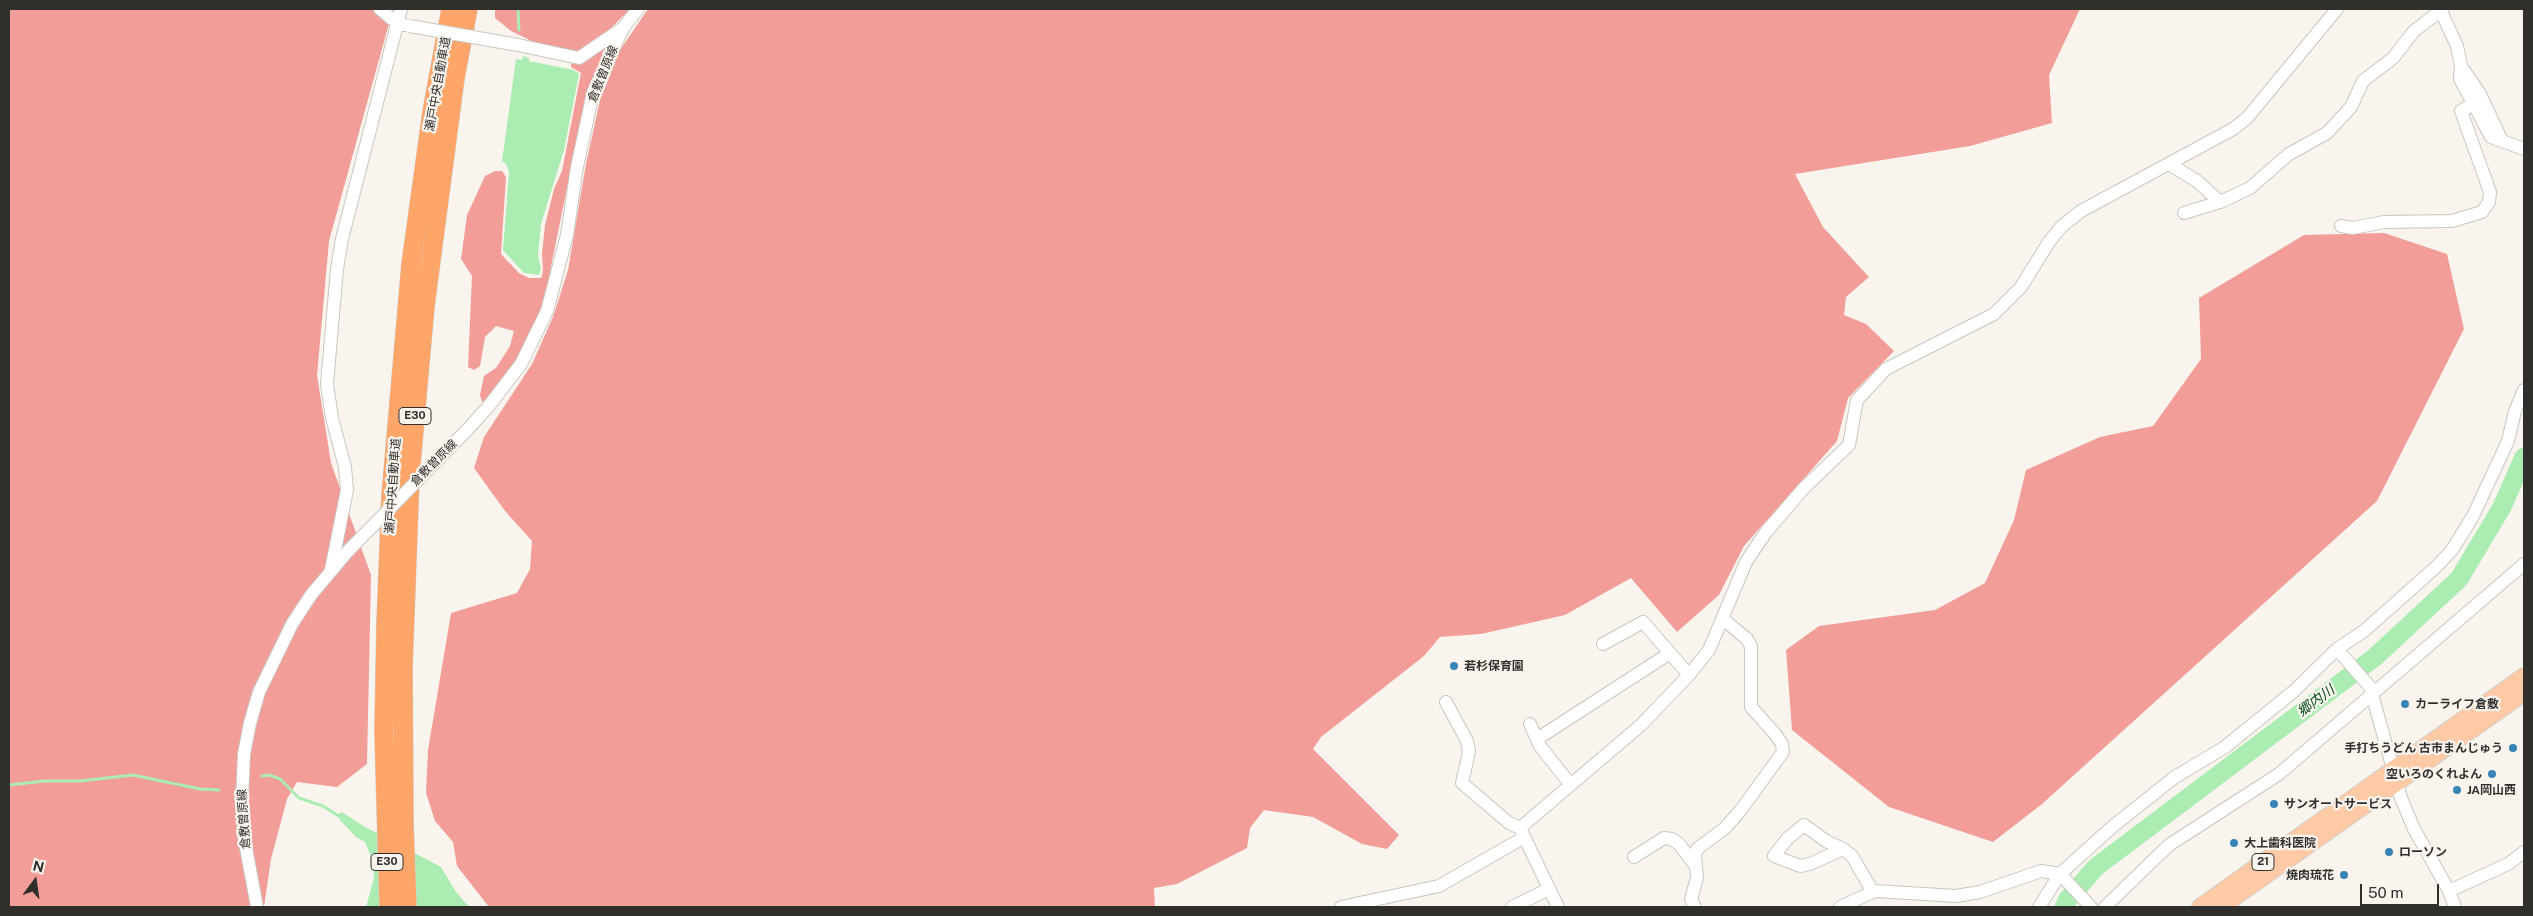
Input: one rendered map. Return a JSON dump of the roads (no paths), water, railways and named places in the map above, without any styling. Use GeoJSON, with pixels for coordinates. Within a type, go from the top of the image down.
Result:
{"type":"FeatureCollection","features":[{"type":"Feature","properties":{"kind":"highway","name":"瀬戸中央自動車道"},"geometry":{"type":"LineString","coordinates":[[389,907],[386,817],[386,625],[391,496],[404,336],[420,192],[451,9]]}},
{"type":"Feature","properties":{"kind":"highway","name":"瀬戸中央自動車道"},"geometry":{"type":"LineString","coordinates":[[407,907],[404,827],[403,667],[410,475],[425,306],[455,78],[468,9]]}},
{"type":"Feature","properties":{"kind":"highway"},"geometry":{"type":"LineString","coordinates":[[455,78],[469,46],[480,9]]}},
{"type":"Feature","properties":{"kind":"main road","name":"21"},"geometry":{"type":"LineString","coordinates":[[2200,907],[2233,891],[2395,775],[2524,676]]}},
{"type":"Feature","properties":{"kind":"main road","name":"21"},"geometry":{"type":"LineString","coordinates":[[2395,775],[2524,692]]}},
{"type":"Feature","properties":{"kind":"main road","name":"21"},"geometry":{"type":"LineString","coordinates":[[2222,907],[2233,891]]}},
{"type":"Feature","properties":{"kind":"street"},"geometry":{"type":"LineString","coordinates":[[380,9],[404,25],[580,58],[623,28]]}},
{"type":"Feature","properties":{"kind":"street"},"geometry":{"type":"LineString","coordinates":[[331,570],[347,490],[345,468],[332,418],[327,384],[337,270],[342,239],[404,25],[401,9]]}},
{"type":"Feature","properties":{"kind":"street","name":"倉敷曽原線"},"geometry":{"type":"LineString","coordinates":[[257,907],[244,837],[242,799],[244,754],[259,692],[292,624],[311,594],[348,551],[488,407],[521,364],[547,311],[567,235],[577,167],[594,93],[623,28],[638,9]]}},
{"type":"Feature","properties":{"kind":"street"},"geometry":{"type":"LineString","coordinates":[[1341,907],[1439,886],[1522,833],[1570,784],[1641,725],[1689,676],[1709,650],[1746,562],[1766,532],[1804,488],[1849,445],[1857,400],[1886,369],[1994,314],[2021,286],[2049,242],[2061,227],[2081,211],[2233,129],[2246,118],[2337,9]]}},
{"type":"Feature","properties":{"kind":"street"},"geometry":{"type":"LineString","coordinates":[[2184,213],[2220,202],[2250,188],[2289,154],[2326,133],[2350,107],[2363,81],[2393,58],[2414,31],[2441,10],[2458,46],[2462,66],[2460,79],[2491,137],[2524,149]]}},
{"type":"Feature","properties":{"kind":"street"},"geometry":{"type":"LineString","coordinates":[[2462,66],[2480,94],[2502,141]]}},
{"type":"Feature","properties":{"kind":"street"},"geometry":{"type":"LineString","coordinates":[[2340,226],[2353,228],[2384,222],[2452,222],[2482,212],[2489,202],[2490,192],[2461,111],[2473,104]]}},
{"type":"Feature","properties":{"kind":"street"},"geometry":{"type":"LineString","coordinates":[[2169,164],[2197,182],[2220,202]]}},
{"type":"Feature","properties":{"kind":"street"},"geometry":{"type":"LineString","coordinates":[[2039,907],[2061,876],[2112,827],[2161,788],[2225,748],[2364,631],[2436,567],[2452,550],[2473,516],[2508,441],[2515,411],[2524,390]]}},
{"type":"Feature","properties":{"kind":"street"},"geometry":{"type":"LineString","coordinates":[[2105,907],[2169,845],[2279,774],[2371,691],[2524,564]]}},
{"type":"Feature","properties":{"kind":"street"},"geometry":{"type":"LineString","coordinates":[[1695,907],[1692,899],[1697,878],[1695,865],[1697,849],[1725,828],[1784,752],[1782,744],[1776,735],[1751,707],[1751,646],[1747,639],[1723,619]]}},
{"type":"Feature","properties":{"kind":"street"},"geometry":{"type":"LineString","coordinates":[[1603,644],[1643,622],[1689,676]]}},
{"type":"Feature","properties":{"kind":"street"},"geometry":{"type":"LineString","coordinates":[[2339,651],[2371,691],[2395,775],[2414,828],[2449,891],[2455,907]]}},
{"type":"Feature","properties":{"kind":"street"},"geometry":{"type":"LineString","coordinates":[[1536,739],[1670,653]]}},
{"type":"Feature","properties":{"kind":"street"},"geometry":{"type":"LineString","coordinates":[[1446,702],[1467,741],[1469,752],[1462,783],[1522,833],[1558,907]]}},
{"type":"Feature","properties":{"kind":"street"},"geometry":{"type":"LineString","coordinates":[[1530,724],[1540,746],[1570,784]]}},
{"type":"Feature","properties":{"kind":"street"},"geometry":{"type":"LineString","coordinates":[[1843,849],[1810,864],[1800,866],[1774,856],[1787,840],[1804,826],[1826,841],[1843,849],[1852,856],[1861,868],[1873,892]]}},
{"type":"Feature","properties":{"kind":"street"},"geometry":{"type":"LineString","coordinates":[[1634,857],[1664,838],[1672,839],[1679,844],[1695,865]]}},
{"type":"Feature","properties":{"kind":"street"},"geometry":{"type":"LineString","coordinates":[[2449,891],[2508,864],[2524,852]]}},
{"type":"Feature","properties":{"kind":"street"},"geometry":{"type":"LineString","coordinates":[[1840,907],[1873,892],[1956,896],[1980,892],[2040,871],[2061,876],[2090,907]]}},
{"type":"Feature","properties":{"kind":"street"},"geometry":{"type":"LineString","coordinates":[[1512,907],[1549,889]]}},
{"type":"Feature","properties":{"kind":"waterway"},"geometry":{"type":"LineString","coordinates":[[518,9],[519,30]]}},
{"type":"Feature","properties":{"kind":"waterway","name":"郷内川"},"geometry":{"type":"LineString","coordinates":[[2064,907],[2068,899],[2096,867],[2375,657],[2459,579],[2502,507],[2524,457]]}},
{"type":"Feature","properties":{"kind":"waterway"},"geometry":{"type":"LineString","coordinates":[[9,785],[44,781],[80,781],[133,775],[200,789],[219,790]]}},
{"type":"Feature","properties":{"kind":"waterway"},"geometry":{"type":"LineString","coordinates":[[262,776],[269,775],[280,779],[299,798],[323,806],[342,818]]}},
{"type":"Feature","properties":{"kind":"place","name":"若杉保育園"},"geometry":{"type":"Point","coordinates":[1454,666]}},
{"type":"Feature","properties":{"kind":"place","name":"カーライフ倉敷"},"geometry":{"type":"Point","coordinates":[2405,704]}},
{"type":"Feature","properties":{"kind":"place","name":"手打ちうどん 古市まんじゅう"},"geometry":{"type":"Point","coordinates":[2513,748]}},
{"type":"Feature","properties":{"kind":"place","name":"空いろのくれよん"},"geometry":{"type":"Point","coordinates":[2492,774]}},
{"type":"Feature","properties":{"kind":"place","name":"JA岡山西"},"geometry":{"type":"Point","coordinates":[2457,790]}},
{"type":"Feature","properties":{"kind":"place","name":"サンオートサービス"},"geometry":{"type":"Point","coordinates":[2274,804]}},
{"type":"Feature","properties":{"kind":"place","name":"大上歯科医院"},"geometry":{"type":"Point","coordinates":[2234,843]}},
{"type":"Feature","properties":{"kind":"place","name":"ローソン"},"geometry":{"type":"Point","coordinates":[2389,852]}},
{"type":"Feature","properties":{"kind":"place","name":"焼肉琉花"},"geometry":{"type":"Point","coordinates":[2344,875]}}]}
